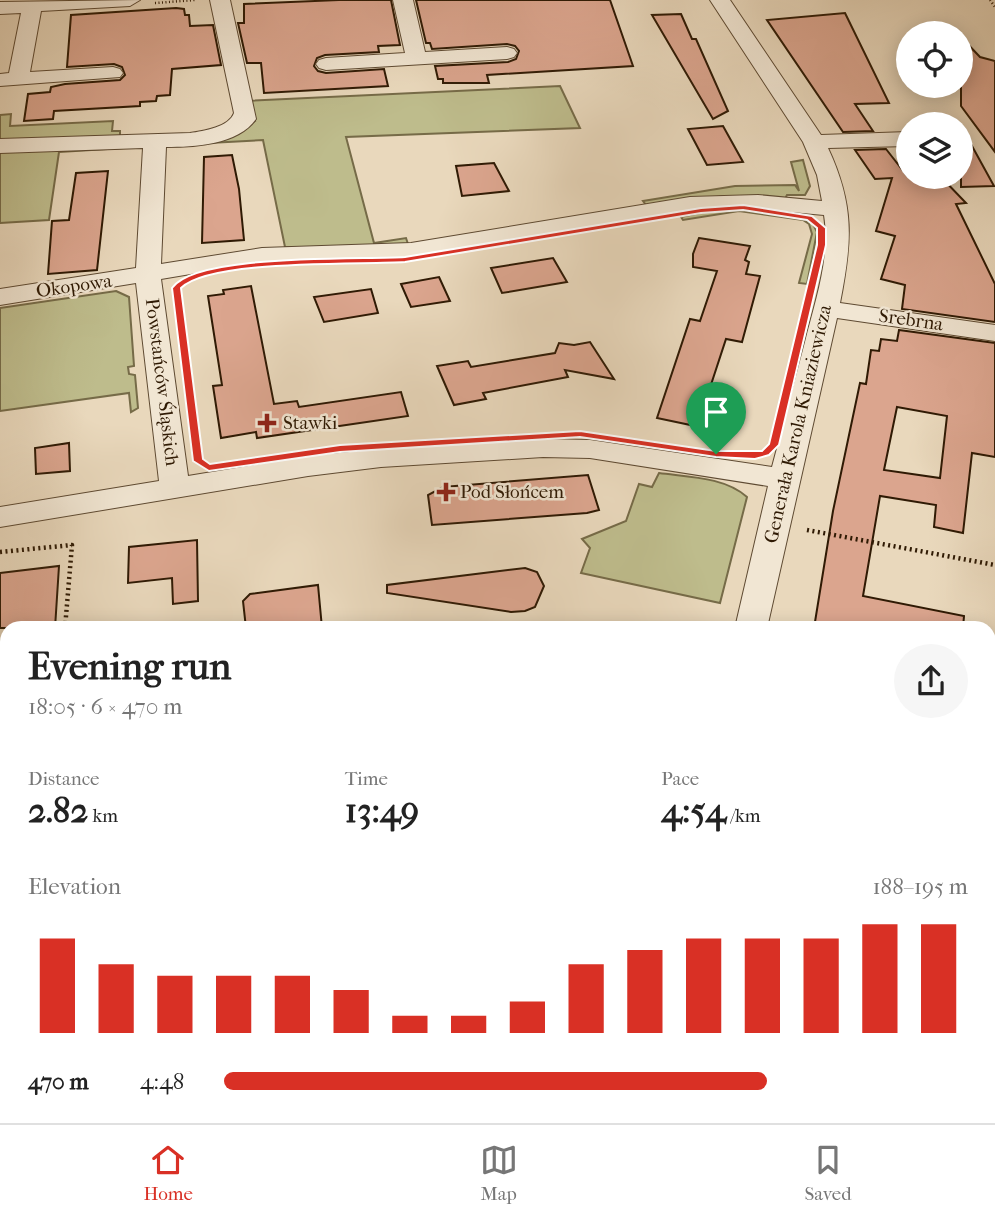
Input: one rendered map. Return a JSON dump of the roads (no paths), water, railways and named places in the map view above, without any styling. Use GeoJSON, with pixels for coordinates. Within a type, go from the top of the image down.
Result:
{"type":"FeatureCollection","features":[{"type":"Feature","properties":{"kind":"street"},"geometry":{"type":"LineString","coordinates":[[0,8],[32,3],[130,0]]}},
{"type":"Feature","properties":{"kind":"street"},"geometry":{"type":"LineString","coordinates":[[0,146],[190,140],[218,134],[243,121],[245,111],[220,0]]}},
{"type":"Feature","properties":{"kind":"street"},"geometry":{"type":"LineString","coordinates":[[404,0],[416,58]]}},
{"type":"Feature","properties":{"kind":"street","name":"Generała Karola Kniaziewicza"},"geometry":{"type":"LineString","coordinates":[[720,0],[814,142],[829,175],[837,209],[838,252],[827,309],[753,621]]}},
{"type":"Feature","properties":{"kind":"street"},"geometry":{"type":"LineString","coordinates":[[32,3],[9,80],[113,73]]}},
{"type":"Feature","properties":{"kind":"street"},"geometry":{"type":"LineString","coordinates":[[326,64],[507,53]]}},
{"type":"Feature","properties":{"kind":"street"},"geometry":{"type":"LineString","coordinates":[[814,142],[896,139]]}},
{"type":"Feature","properties":{"kind":"street"},"geometry":{"type":"LineString","coordinates":[[148,275],[155,142]]}},
{"type":"Feature","properties":{"kind":"street","name":"Okopowa"},"geometry":{"type":"LineString","coordinates":[[0,297],[271,254],[370,254],[411,250],[702,202],[758,202],[837,209]]}},
{"type":"Feature","properties":{"kind":"street","name":"Powstańców Śląskich"},"geometry":{"type":"LineString","coordinates":[[148,275],[176,488]]}},
{"type":"Feature","properties":{"kind":"street","name":"Srebrna"},"geometry":{"type":"LineString","coordinates":[[827,309],[995,333]]}},
{"type":"Feature","properties":{"kind":"street","name":"Powstańców Śląskich"},"geometry":{"type":"LineString","coordinates":[[0,517],[309,466],[381,458],[543,448],[590,449],[785,479]]}},
{"type":"Feature","properties":{"kind":"place","name":"Stawki"},"geometry":{"type":"Point","coordinates":[267,423]}},
{"type":"Feature","properties":{"kind":"place","name":"Pod Słońcem"},"geometry":{"type":"Point","coordinates":[446,492]}}]}
